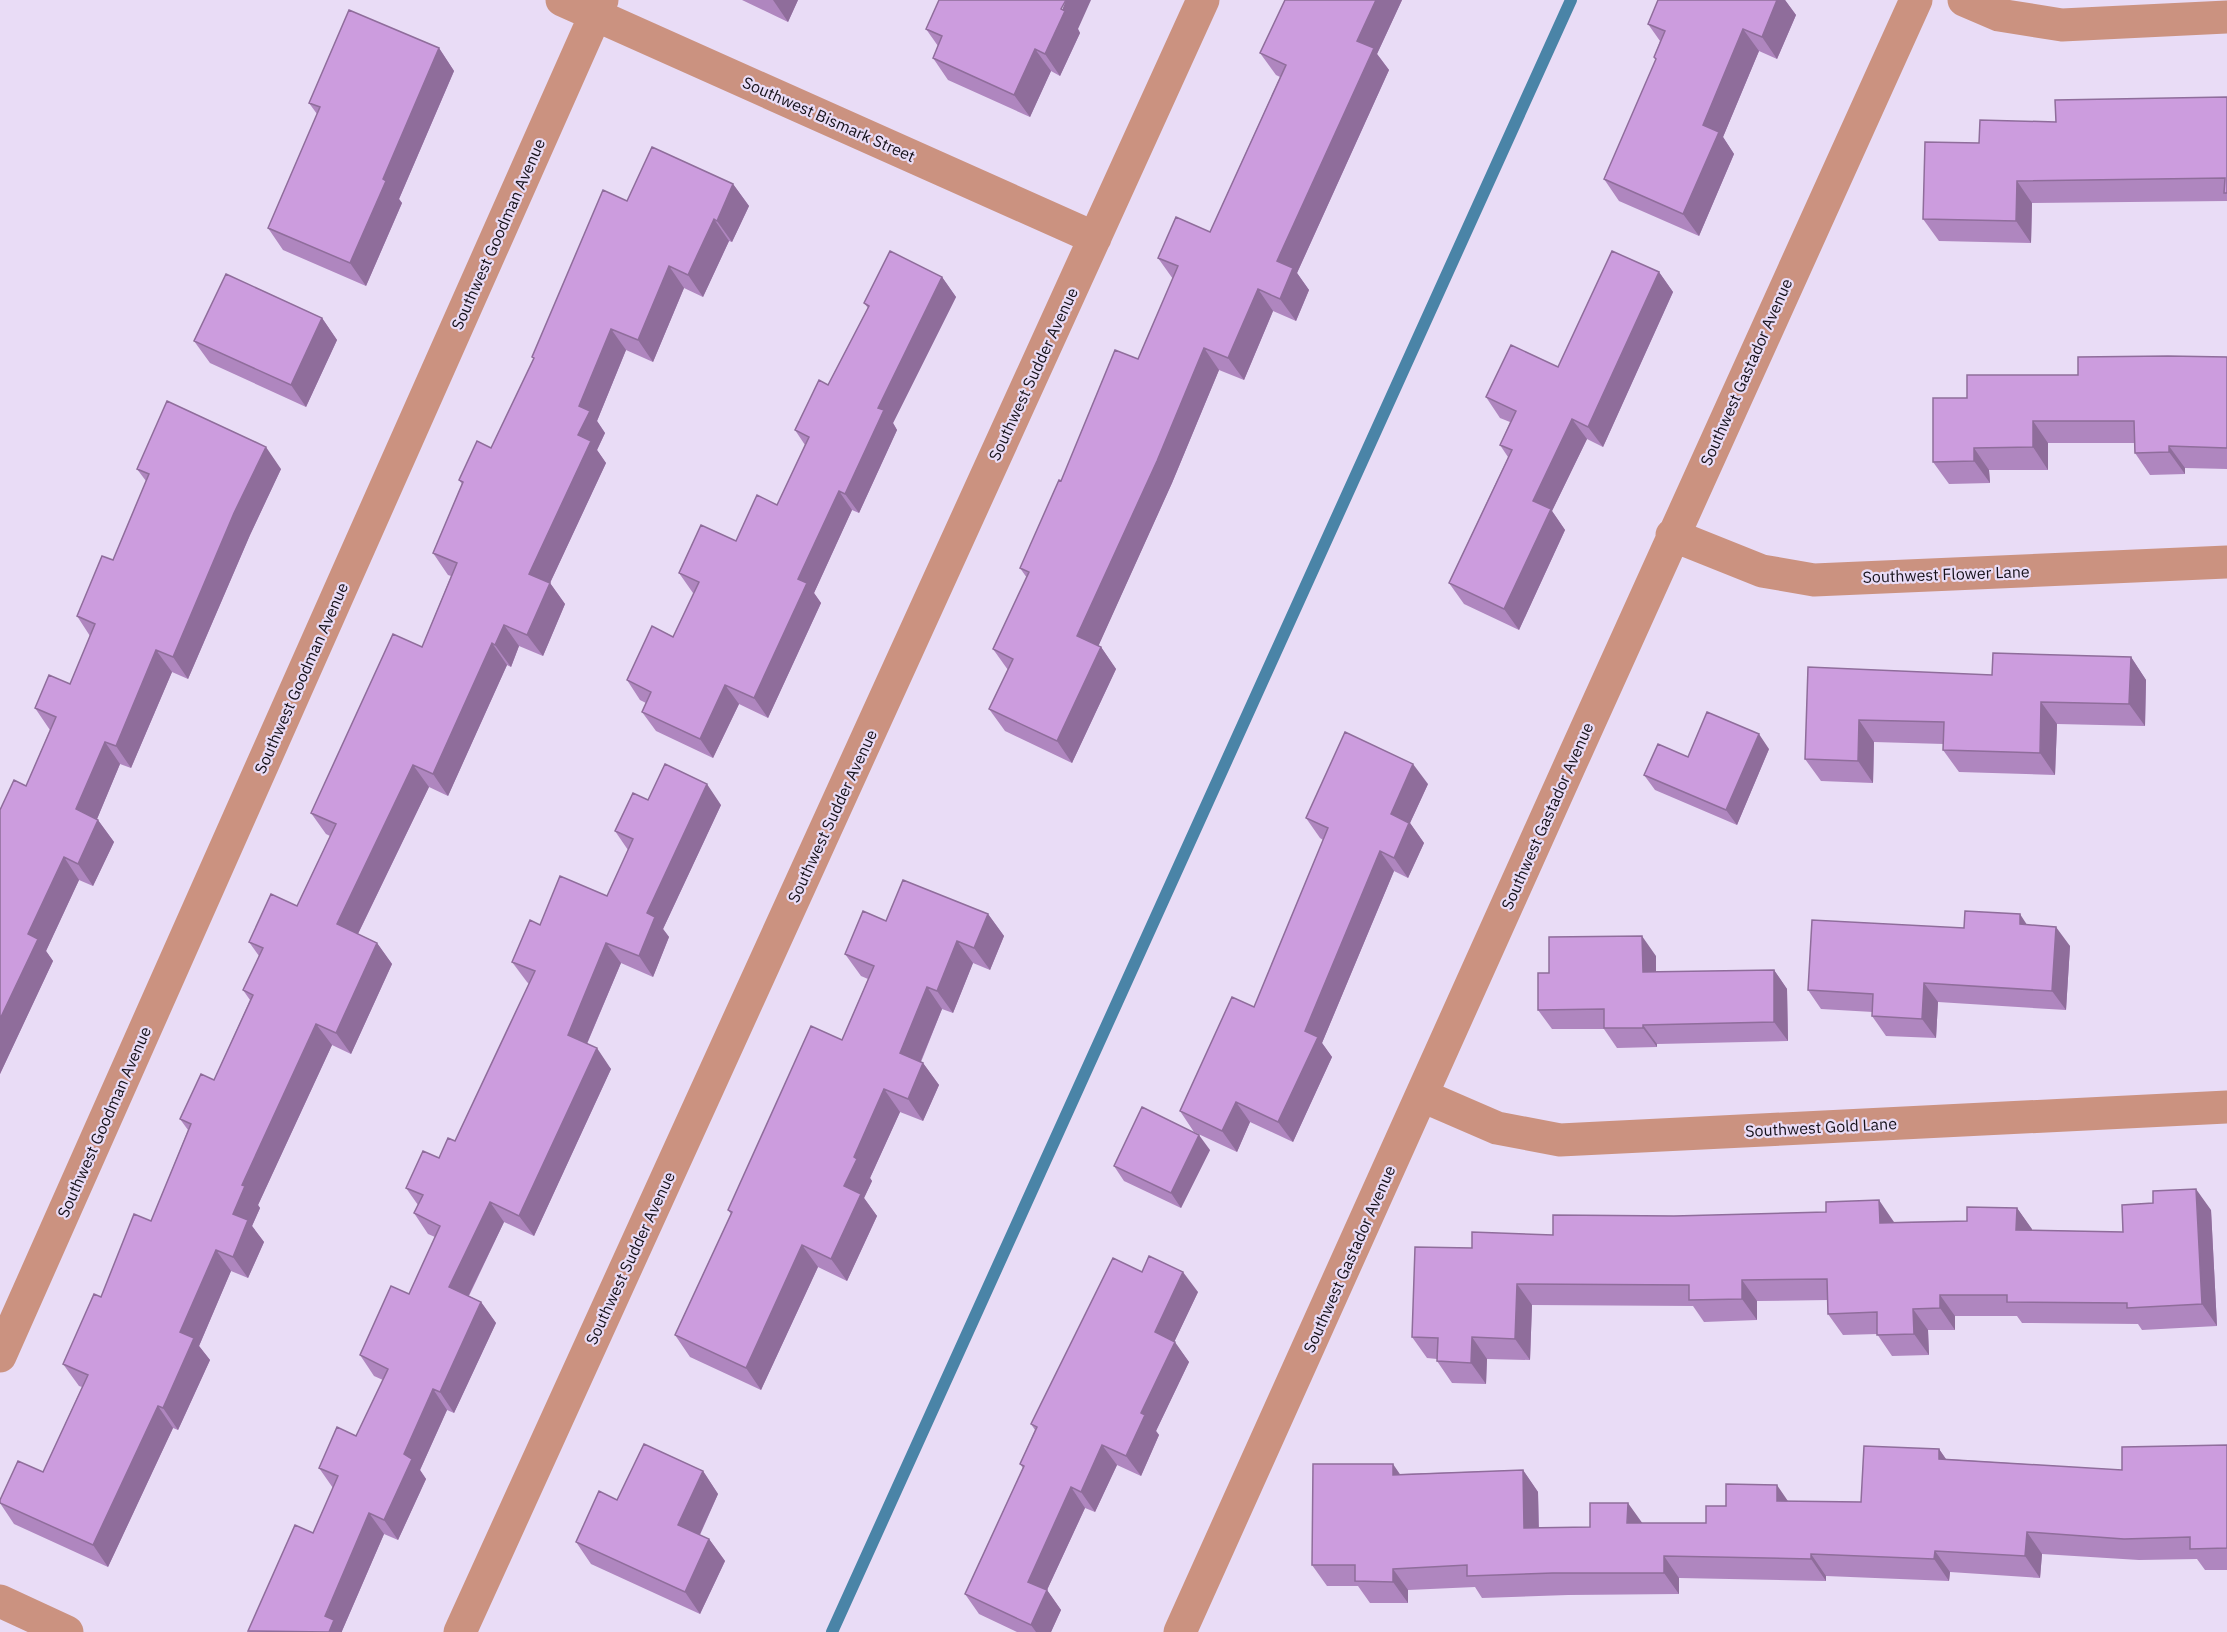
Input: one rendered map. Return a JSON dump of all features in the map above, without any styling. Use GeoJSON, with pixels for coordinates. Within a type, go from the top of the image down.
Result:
{"type":"FeatureCollection","features":[{"type":"Feature","properties":{"kind":"street","name":"Southwest Bismark Street"},"geometry":{"type":"LineString","coordinates":[[562,0],[598,8],[1095,238]]}},
{"type":"Feature","properties":{"kind":"street","name":"Southwest Sudder Avenue"},"geometry":{"type":"LineString","coordinates":[[460,1632],[1203,0]]}},
{"type":"Feature","properties":{"kind":"street","name":"Southwest Gastador Avenue"},"geometry":{"type":"LineString","coordinates":[[1180,1632],[1423,1096],[1672,535],[1916,0]]}},
{"type":"Feature","properties":{"kind":"street"},"geometry":{"type":"LineString","coordinates":[[1964,0],[1999,15],[2062,24],[2227,17]]}},
{"type":"Feature","properties":{"kind":"street","name":"Southwest Goodman Avenue"},"geometry":{"type":"LineString","coordinates":[[0,1356],[598,8]]}},
{"type":"Feature","properties":{"kind":"street","name":"Southwest Flower Lane"},"geometry":{"type":"LineString","coordinates":[[1672,535],[1762,571],[1814,580],[2227,562]]}},
{"type":"Feature","properties":{"kind":"street","name":"Southwest Gold Lane"},"geometry":{"type":"LineString","coordinates":[[1423,1096],[1497,1128],[1560,1140],[2227,1107]]}},
{"type":"Feature","properties":{"kind":"street"},"geometry":{"type":"LineString","coordinates":[[0,1601],[67,1632]]}},
{"type":"Feature","properties":{"kind":"building"},"geometry":{"type":"Polygon","coordinates":[[[939,0],[1066,0],[1061,9],[1065,11],[1045,54],[1035,49],[1014,95],[933,58],[942,36],[926,29],[939,0]]]}},
{"type":"Feature","properties":{"kind":"building"},"geometry":{"type":"Polygon","coordinates":[[[1285,0],[1376,0],[1357,41],[1374,48],[1277,261],[1293,268],[1280,299],[1258,289],[1228,358],[1204,348],[1157,461],[1077,636],[1101,647],[1057,741],[989,709],[1013,659],[993,649],[1029,572],[1020,568],[1059,480],[1061,481],[1115,350],[1138,359],[1178,266],[1158,258],[1176,217],[1210,232],[1286,65],[1260,53],[1285,0]]]}},
{"type":"Feature","properties":{"kind":"building"},"geometry":{"type":"Polygon","coordinates":[[[1658,0],[1777,0],[1762,37],[1743,29],[1703,125],[1719,132],[1683,214],[1604,179],[1656,59],[1654,57],[1665,31],[1648,24],[1658,0]]]}},
{"type":"Feature","properties":{"kind":"building"},"geometry":{"type":"Polygon","coordinates":[[[349,10],[439,48],[383,179],[386,181],[350,263],[268,228],[320,107],[309,103],[349,10]]]}},
{"type":"Feature","properties":{"kind":"building"},"geometry":{"type":"Polygon","coordinates":[[[2227,97],[2227,193],[2224,193],[2225,178],[2017,181],[2016,221],[1923,219],[1925,142],[1979,143],[1980,120],[2056,122],[2055,100],[2227,97]]]}},
{"type":"Feature","properties":{"kind":"building"},"geometry":{"type":"Polygon","coordinates":[[[652,147],[733,184],[717,221],[714,219],[688,275],[669,266],[638,340],[611,329],[579,406],[590,411],[578,435],[591,441],[529,574],[550,583],[527,635],[504,625],[495,645],[492,643],[433,774],[413,765],[337,924],[377,943],[336,1033],[316,1024],[242,1185],[245,1186],[233,1214],[248,1220],[233,1257],[216,1250],[180,1332],[194,1338],[163,1408],[158,1406],[93,1545],[0,1503],[0,1500],[18,1461],[43,1472],[88,1375],[63,1364],[94,1294],[101,1297],[134,1214],[151,1221],[191,1124],[180,1119],[201,1074],[214,1080],[253,995],[243,990],[263,948],[249,942],[271,894],[297,906],[336,824],[311,813],[393,634],[422,647],[457,563],[433,553],[463,482],[459,480],[477,441],[491,448],[534,358],[532,357],[603,190],[627,201],[652,147]]]}},
{"type":"Feature","properties":{"kind":"building"},"geometry":{"type":"Polygon","coordinates":[[[890,251],[942,277],[878,408],[884,410],[845,494],[839,491],[798,579],[807,583],[754,698],[725,685],[700,739],[642,712],[651,692],[627,680],[652,626],[673,637],[699,582],[679,573],[701,525],[736,541],[757,495],[777,505],[809,437],[795,430],[819,380],[828,385],[869,306],[864,303],[890,251]]]}},
{"type":"Feature","properties":{"kind":"building"},"geometry":{"type":"Polygon","coordinates":[[[1612,251],[1659,272],[1588,427],[1572,419],[1533,501],[1551,509],[1504,609],[1449,583],[1512,450],[1500,445],[1516,411],[1486,397],[1511,345],[1558,367],[1612,251]]]}},
{"type":"Feature","properties":{"kind":"building"},"geometry":{"type":"Polygon","coordinates":[[[226,274],[322,318],[291,385],[194,341],[226,274]]]}},
{"type":"Feature","properties":{"kind":"building"},"geometry":{"type":"Polygon","coordinates":[[[2078,357],[2227,357],[2227,448],[2169,446],[2169,452],[2135,453],[2134,421],[2033,421],[2033,447],[1974,448],[1974,461],[1933,462],[1933,398],[1967,398],[1967,375],[2078,375],[2078,357]]]}},
{"type":"Feature","properties":{"kind":"building"},"geometry":{"type":"Polygon","coordinates":[[[167,401],[266,447],[234,513],[173,657],[156,650],[116,746],[105,742],[76,809],[98,820],[78,864],[64,857],[28,934],[38,939],[0,1019],[0,810],[14,780],[26,786],[56,717],[35,708],[49,675],[70,684],[95,624],[77,616],[102,556],[113,560],[149,474],[137,469],[167,401]]]}},
{"type":"Feature","properties":{"kind":"building"},"geometry":{"type":"Polygon","coordinates":[[[1993,653],[2131,657],[2129,704],[2041,702],[2040,753],[1943,750],[1944,722],[1859,720],[1858,761],[1805,759],[1808,667],[1992,675],[1993,653]]]}},
{"type":"Feature","properties":{"kind":"building"},"geometry":{"type":"Polygon","coordinates":[[[1707,712],[1759,734],[1726,810],[1644,775],[1658,744],[1688,757],[1707,712]]]}},
{"type":"Feature","properties":{"kind":"building"},"geometry":{"type":"Polygon","coordinates":[[[1345,732],[1413,764],[1391,814],[1409,823],[1394,858],[1380,851],[1305,1031],[1318,1037],[1278,1122],[1236,1102],[1222,1131],[1180,1111],[1232,997],[1254,1007],[1328,828],[1306,818],[1345,732]]]}},
{"type":"Feature","properties":{"kind":"building"},"geometry":{"type":"Polygon","coordinates":[[[665,764],[707,784],[647,913],[655,917],[639,956],[606,943],[568,1035],[597,1048],[519,1216],[490,1202],[449,1287],[481,1302],[440,1392],[433,1389],[404,1454],[412,1459],[384,1520],[369,1513],[325,1616],[334,1620],[329,1632],[248,1631],[295,1525],[313,1533],[338,1476],[319,1468],[337,1427],[356,1436],[388,1369],[360,1355],[391,1286],[409,1294],[440,1226],[414,1213],[423,1195],[406,1188],[423,1151],[439,1158],[448,1138],[455,1141],[535,971],[512,962],[530,920],[540,925],[560,876],[607,896],[633,839],[615,831],[633,793],[648,800],[665,764]]]}},
{"type":"Feature","properties":{"kind":"building"},"geometry":{"type":"Polygon","coordinates":[[[903,880],[988,914],[974,948],[957,941],[937,991],[927,987],[900,1053],[923,1063],[908,1099],[884,1089],[854,1157],[857,1159],[844,1186],[861,1194],[831,1259],[802,1245],[746,1368],[675,1335],[732,1212],[728,1210],[811,1026],[842,1040],[874,966],[845,954],[863,911],[886,921],[903,880]]]}},
{"type":"Feature","properties":{"kind":"building"},"geometry":{"type":"Polygon","coordinates":[[[1965,911],[2020,914],[2020,924],[2056,927],[2052,991],[1924,983],[1922,1019],[1872,1016],[1873,994],[1808,990],[1812,920],[1964,928],[1965,911]]]}},
{"type":"Feature","properties":{"kind":"building"},"geometry":{"type":"Polygon","coordinates":[[[1642,936],[1643,972],[1774,970],[1774,1022],[1604,1028],[1604,1009],[1538,1010],[1538,973],[1549,973],[1549,937],[1642,936]]]}},
{"type":"Feature","properties":{"kind":"building"},"geometry":{"type":"Polygon","coordinates":[[[1142,1107],[1199,1135],[1171,1193],[1114,1166],[1142,1107]]]}},
{"type":"Feature","properties":{"kind":"building"},"geometry":{"type":"Polygon","coordinates":[[[2196,1189],[2202,1304],[2127,1308],[2127,1303],[2007,1302],[2007,1295],[1940,1295],[1940,1308],[1913,1309],[1914,1334],[1877,1335],[1877,1312],[1828,1314],[1827,1279],[1742,1280],[1742,1299],[1689,1300],[1689,1285],[1517,1284],[1515,1339],[1472,1337],[1471,1363],[1437,1361],[1438,1338],[1412,1337],[1415,1247],[1472,1248],[1472,1232],[1553,1235],[1553,1215],[1674,1216],[1826,1212],[1826,1202],[1879,1200],[1880,1223],[1967,1221],[1967,1207],[2017,1208],[2016,1230],[2123,1232],[2122,1205],[2153,1203],[2153,1191],[2196,1189]]]}},
{"type":"Feature","properties":{"kind":"building"},"geometry":{"type":"Polygon","coordinates":[[[1149,1256],[1183,1272],[1155,1332],[1175,1342],[1141,1413],[1145,1415],[1126,1456],[1102,1445],[1081,1492],[1071,1487],[1028,1582],[1047,1590],[1031,1625],[965,1594],[1024,1466],[1020,1464],[1037,1427],[1031,1424],[1113,1258],[1142,1272],[1149,1256]]]}},
{"type":"Feature","properties":{"kind":"building"},"geometry":{"type":"Polygon","coordinates":[[[644,1444],[703,1471],[678,1525],[709,1539],[685,1592],[576,1542],[599,1491],[617,1500],[644,1444]]]}},
{"type":"Feature","properties":{"kind":"building"},"geometry":{"type":"Polygon","coordinates":[[[2227,1445],[2227,1548],[2190,1549],[2190,1537],[2124,1539],[2027,1532],[2025,1556],[1935,1551],[1934,1559],[1811,1554],[1811,1559],[1664,1556],[1664,1573],[1467,1576],[1467,1565],[1393,1569],[1393,1582],[1355,1581],[1355,1565],[1312,1565],[1313,1464],[1393,1464],[1393,1475],[1523,1470],[1524,1528],[1590,1527],[1590,1503],[1628,1503],[1627,1523],[1706,1523],[1706,1506],[1726,1506],[1726,1484],[1777,1485],[1777,1501],[1861,1502],[1864,1446],[1939,1449],[1939,1459],[2122,1470],[2122,1447],[2227,1445]]]}},
{"type":"Feature","properties":{"kind":"waterway"},"geometry":{"type":"LineString","coordinates":[[832,1632],[1571,0]]}}]}
